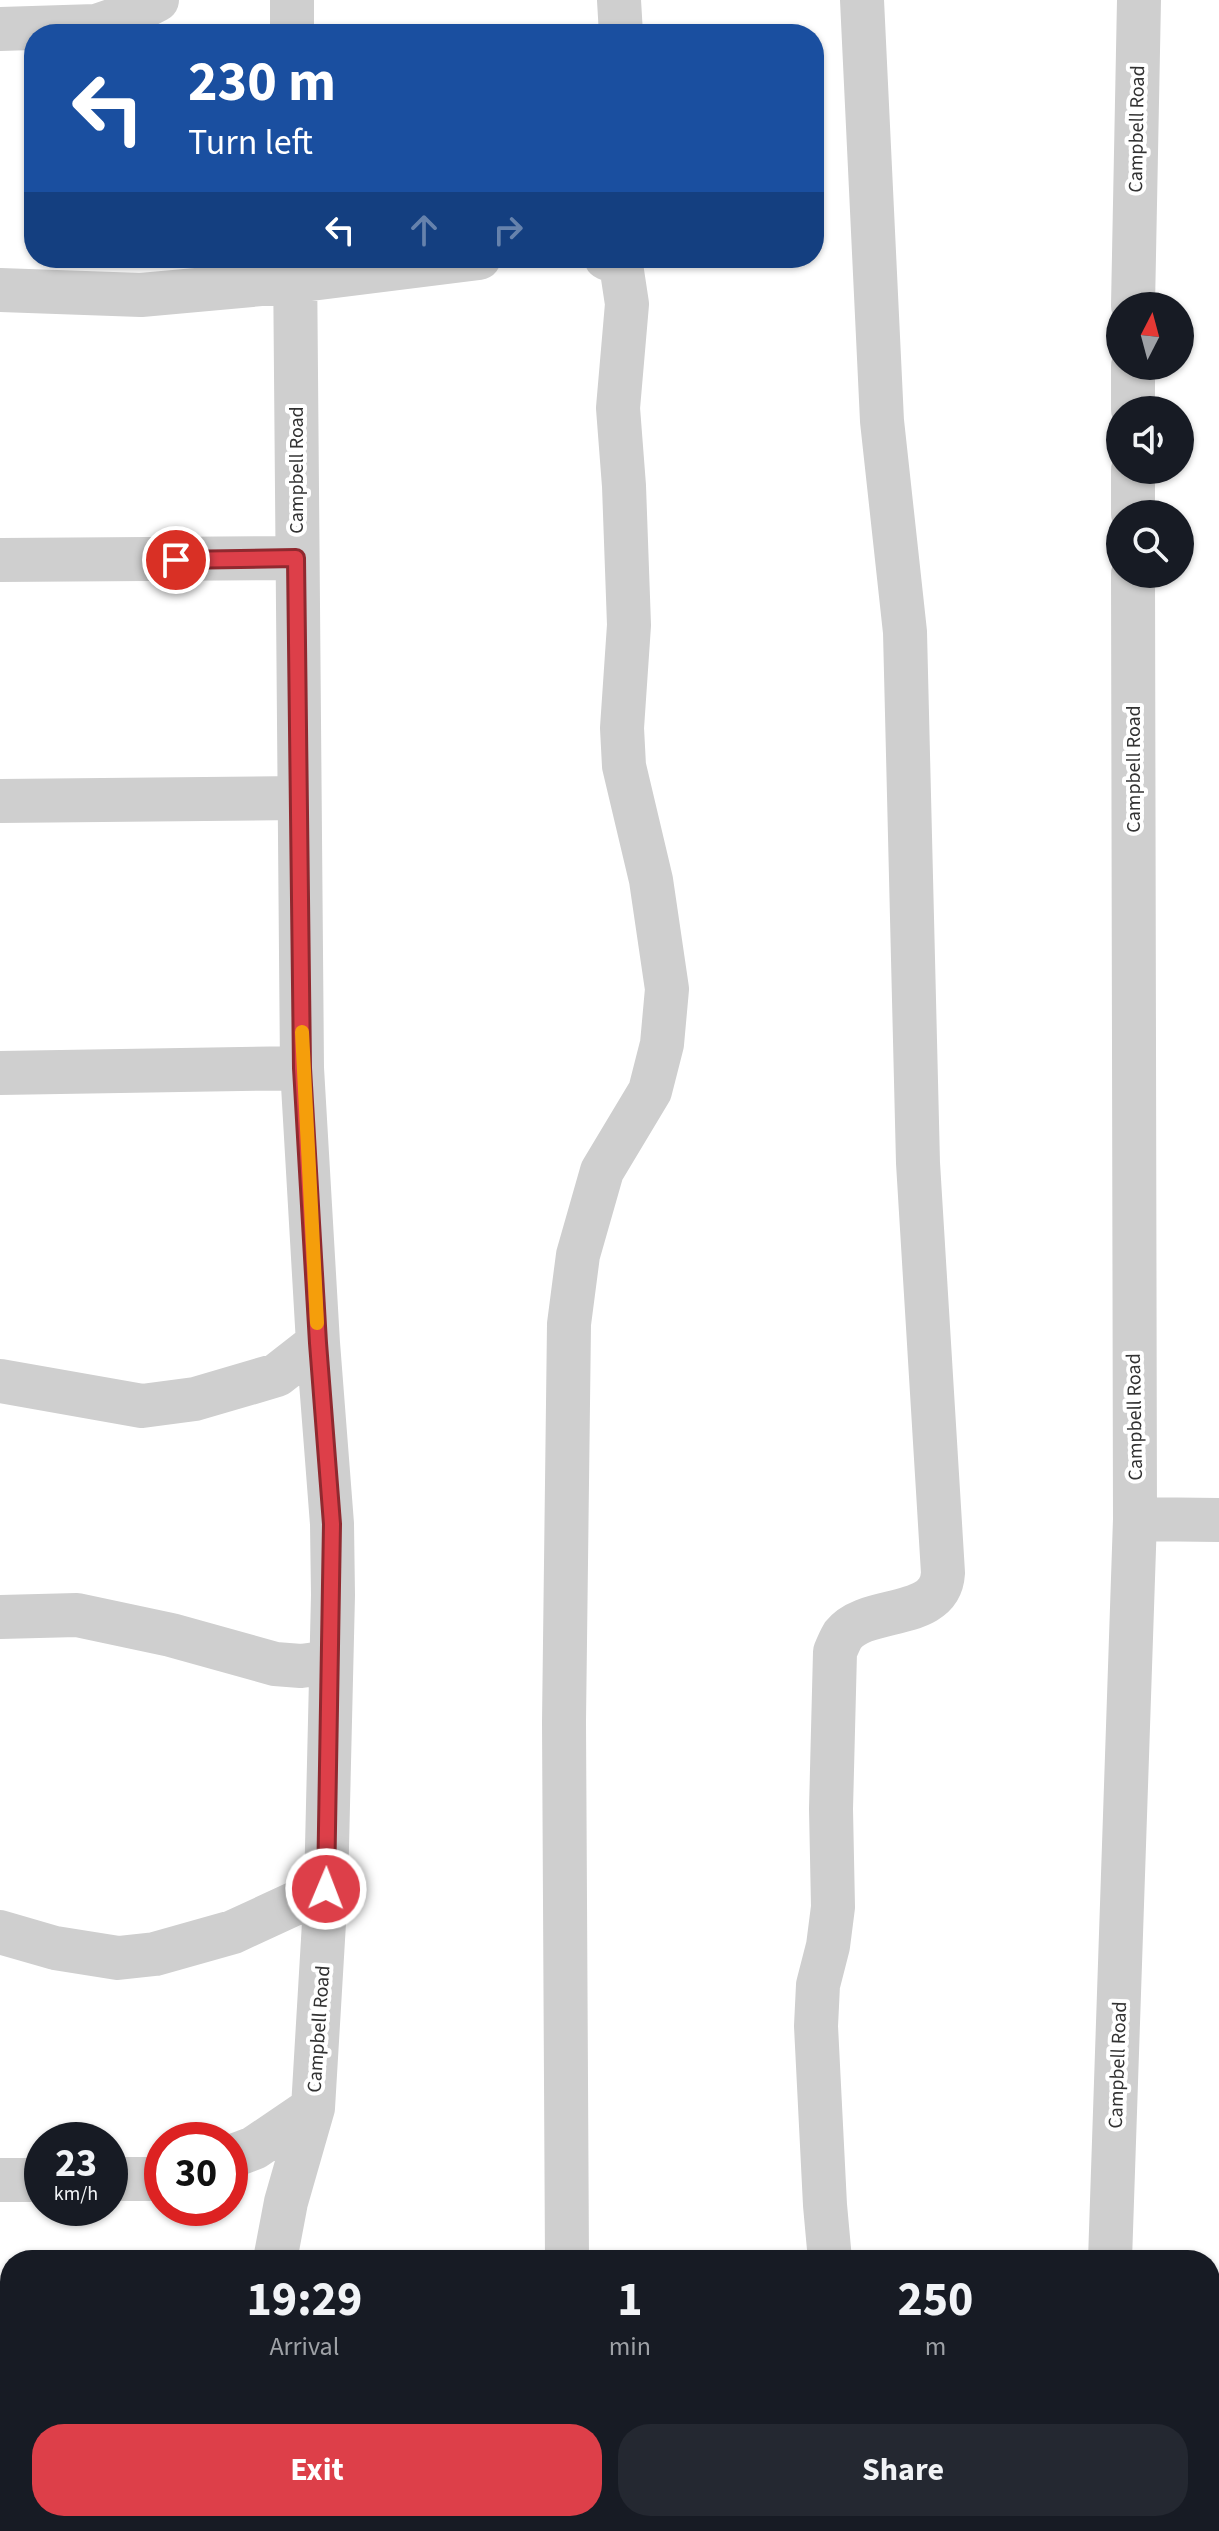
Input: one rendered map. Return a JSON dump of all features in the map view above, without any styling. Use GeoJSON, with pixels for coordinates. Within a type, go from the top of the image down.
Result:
{"type":"FeatureCollection","features":[{"type":"Feature","properties":{"kind":"street"},"geometry":{"type":"LineString","coordinates":[[102,24],[157,0]]}},
{"type":"Feature","properties":{"kind":"street"},"geometry":{"type":"LineString","coordinates":[[292,0],[292,24]]}},
{"type":"Feature","properties":{"kind":"street"},"geometry":{"type":"LineString","coordinates":[[619,0],[620,24]]}},
{"type":"Feature","properties":{"kind":"street"},"geometry":{"type":"LineString","coordinates":[[829,2250],[816,2026],[818,1985],[828,1946],[833,1907],[831,1809],[835,1652],[843,1635],[860,1622],[910,1609],[936,1594],[943,1573],[918,1163],[905,632],[882,421],[862,0]]}},
{"type":"Feature","properties":{"kind":"street","name":"Campbell Road"},"geometry":{"type":"LineString","coordinates":[[1133,292],[1139,0]]}},
{"type":"Feature","properties":{"kind":"street"},"geometry":{"type":"LineString","coordinates":[[0,29],[24,28]]}},
{"type":"Feature","properties":{"kind":"street"},"geometry":{"type":"LineString","coordinates":[[567,2250],[564,1722],[569,1324],[578,1255],[602,1171],[650,1091],[662,1044],[667,989],[651,880],[624,766],[622,728],[629,625],[618,408],[627,304],[620,268]]}},
{"type":"Feature","properties":{"kind":"street"},"geometry":{"type":"LineString","coordinates":[[0,290],[141,295],[295,269]]}},
{"type":"Feature","properties":{"kind":"street","name":"Campbell Road"},"geometry":{"type":"LineString","coordinates":[[277,2250],[286,2202],[313,2108],[326,1889],[331,1662],[332,1524],[302,1068],[295,269]]}},
{"type":"Feature","properties":{"kind":"street"},"geometry":{"type":"LineString","coordinates":[[0,560],[296,558]]}},
{"type":"Feature","properties":{"kind":"street","name":"Campbell Road"},"geometry":{"type":"LineString","coordinates":[[1110,2250],[1135,1519],[1133,588]]}},
{"type":"Feature","properties":{"kind":"street"},"geometry":{"type":"LineString","coordinates":[[0,801],[299,798]]}},
{"type":"Feature","properties":{"kind":"street"},"geometry":{"type":"LineString","coordinates":[[0,1073],[302,1068]]}},
{"type":"Feature","properties":{"kind":"street"},"geometry":{"type":"LineString","coordinates":[[0,1381],[142,1406],[195,1399],[277,1375],[318,1343]]}},
{"type":"Feature","properties":{"kind":"street"},"geometry":{"type":"LineString","coordinates":[[1135,1519],[1219,1520]]}},
{"type":"Feature","properties":{"kind":"street"},"geometry":{"type":"LineString","coordinates":[[0,1617],[77,1615],[171,1635],[275,1664],[301,1666],[331,1662]]}},
{"type":"Feature","properties":{"kind":"street"},"geometry":{"type":"LineString","coordinates":[[0,1932],[55,1948],[118,1958],[155,1954],[233,1932],[326,1889]]}},
{"type":"Feature","properties":{"kind":"street"},"geometry":{"type":"LineString","coordinates":[[248,2150],[313,2108]]}},
{"type":"Feature","properties":{"kind":"street"},"geometry":{"type":"LineString","coordinates":[[0,2180],[24,2180]]}},
{"type":"Feature","properties":{"kind":"slow traffic"},"geometry":{"type":"LineString","coordinates":[[302,1032],[317,1323]]}},
{"type":"Feature","properties":{"kind":"route"},"geometry":{"type":"LineString","coordinates":[[176,560],[296,558],[302,1068],[332,1524],[326,1889]]}}]}
